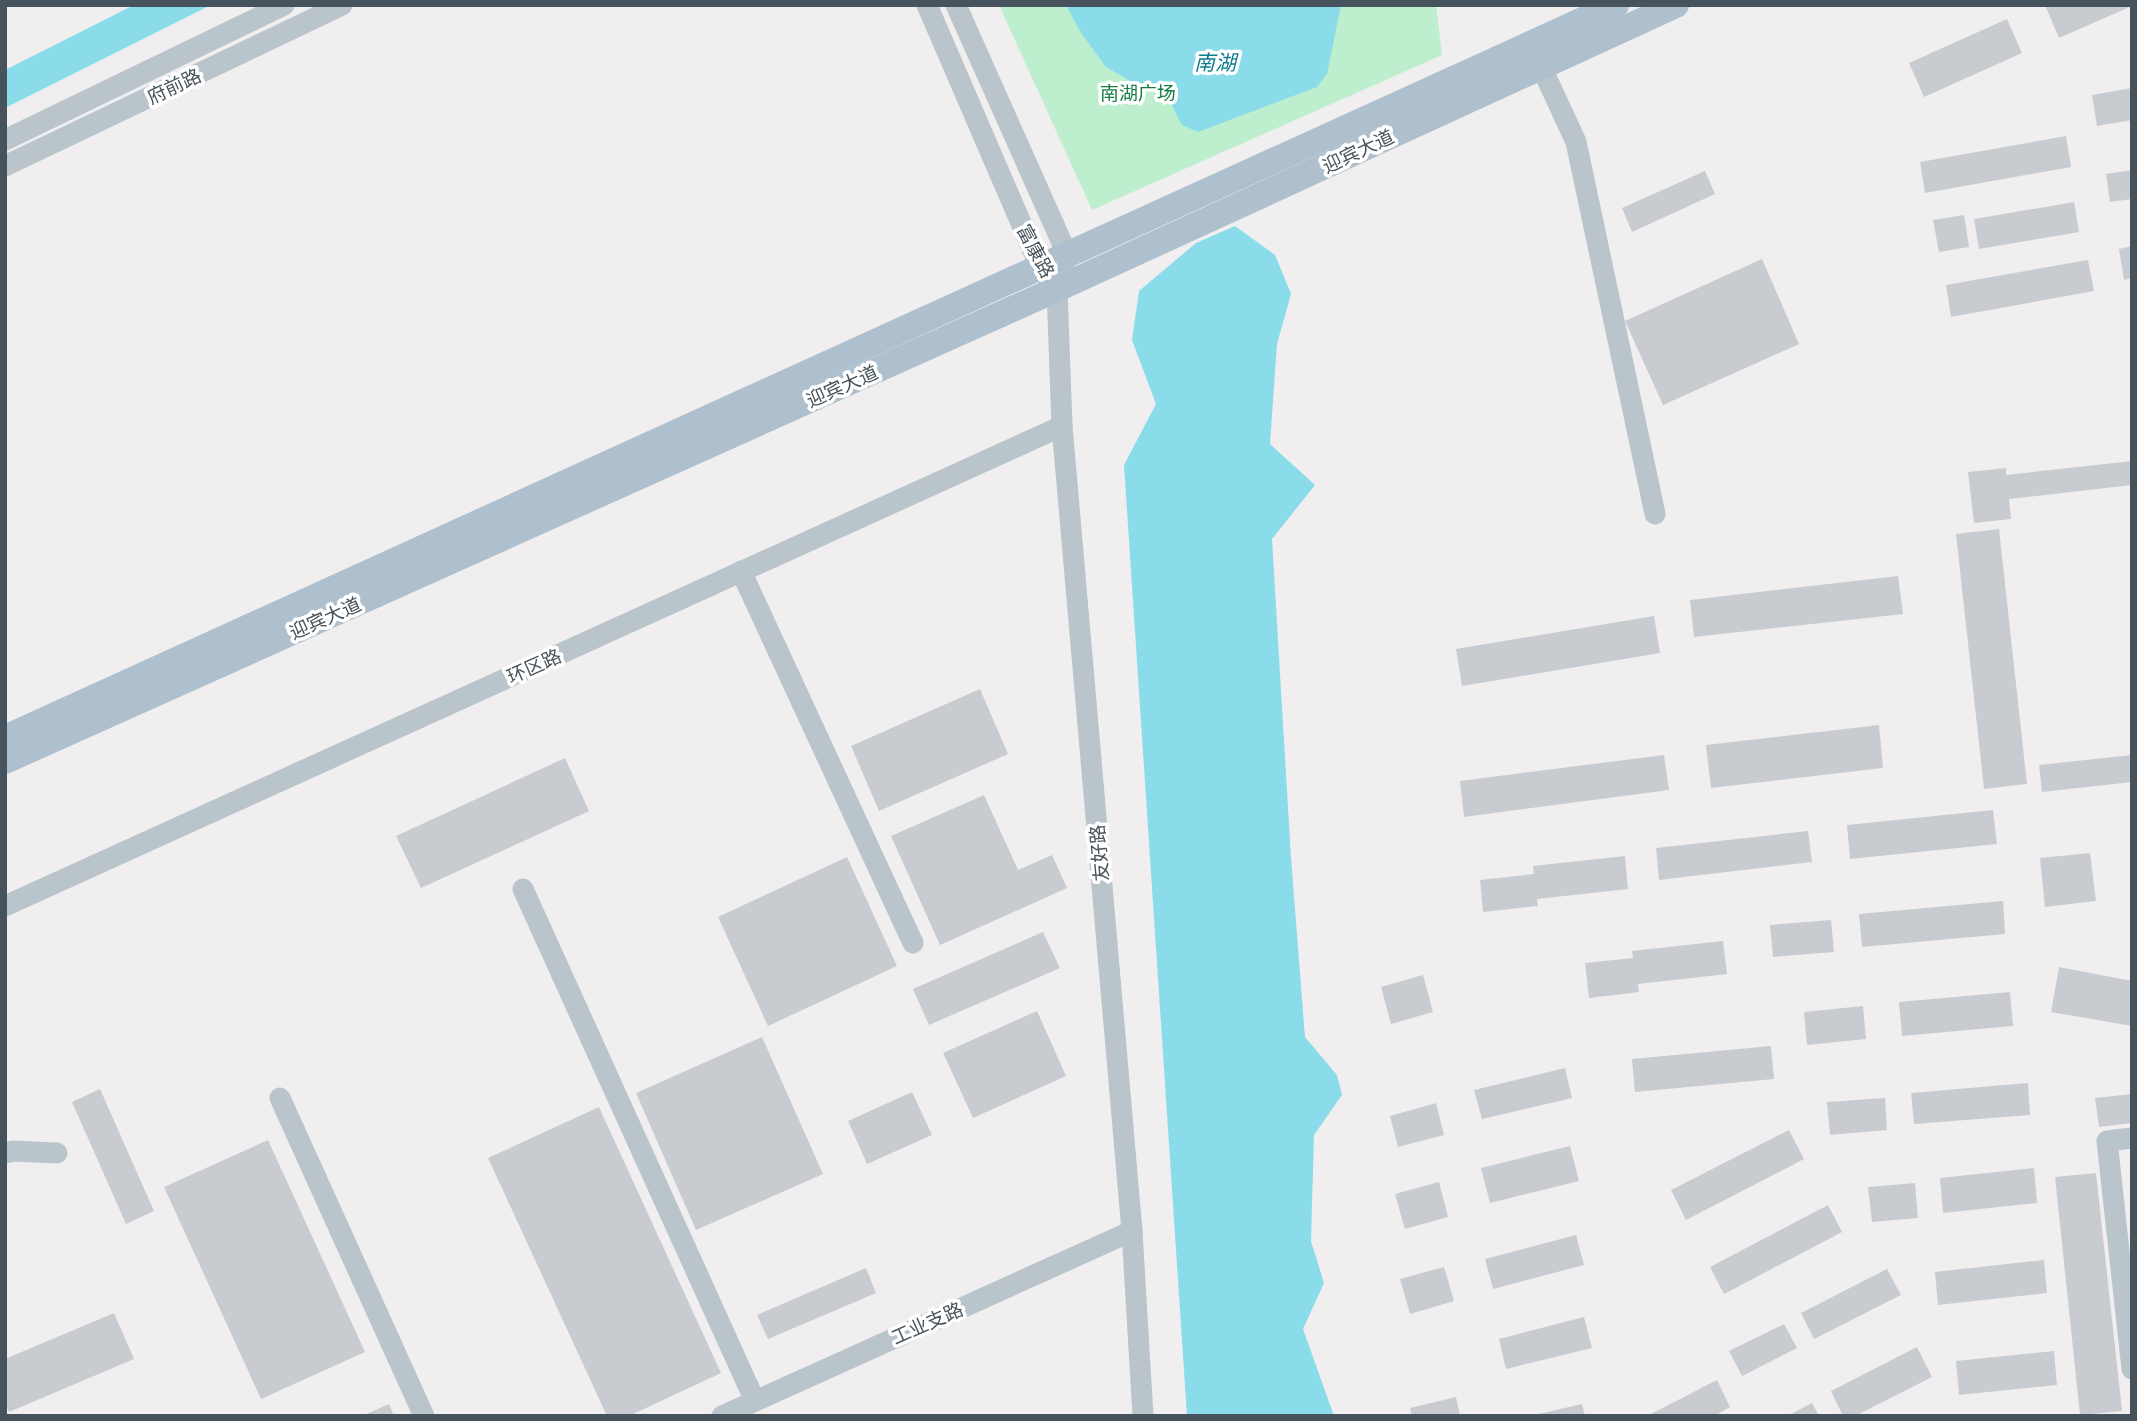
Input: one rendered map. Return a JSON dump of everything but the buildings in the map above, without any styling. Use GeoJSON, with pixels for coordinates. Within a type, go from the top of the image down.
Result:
{"type":"FeatureCollection","features":[{"type":"Feature","properties":{"kind":"main road","name":"迎宾大道"},"geometry":{"type":"LineString","coordinates":[[5,738],[1616,5]]}},
{"type":"Feature","properties":{"kind":"main road","name":"迎宾大道"},"geometry":{"type":"LineString","coordinates":[[5,761],[1057,289],[1676,5]]}},
{"type":"Feature","properties":{"kind":"street","name":"府前路"},"geometry":{"type":"LineString","coordinates":[[7,153],[284,5]]}},
{"type":"Feature","properties":{"kind":"street","name":"府前路"},"geometry":{"type":"LineString","coordinates":[[7,153],[342,5]]}},
{"type":"Feature","properties":{"kind":"street","name":"富康路"},"geometry":{"type":"LineString","coordinates":[[927,5],[1040,267],[1057,289]]}},
{"type":"Feature","properties":{"kind":"street","name":"富康路"},"geometry":{"type":"LineString","coordinates":[[956,5],[1067,254],[1057,289]]}},
{"type":"Feature","properties":{"kind":"street"},"geometry":{"type":"LineString","coordinates":[[1541,66],[1576,142],[1655,514]]}},
{"type":"Feature","properties":{"kind":"street","name":"友好路"},"geometry":{"type":"LineString","coordinates":[[1057,289],[1062,426],[1132,1231],[1143,1416]]}},
{"type":"Feature","properties":{"kind":"street","name":"环区路"},"geometry":{"type":"LineString","coordinates":[[5,906],[1062,426]]}},
{"type":"Feature","properties":{"kind":"street"},"geometry":{"type":"LineString","coordinates":[[741,571],[913,943]]}},
{"type":"Feature","properties":{"kind":"street"},"geometry":{"type":"LineString","coordinates":[[523,889],[755,1401]]}},
{"type":"Feature","properties":{"kind":"street"},"geometry":{"type":"LineString","coordinates":[[280,1097],[424,1416]]}},
{"type":"Feature","properties":{"kind":"street"},"geometry":{"type":"LineString","coordinates":[[2132,1138],[2107,1141],[2132,1369]]}},
{"type":"Feature","properties":{"kind":"street"},"geometry":{"type":"LineString","coordinates":[[5,1153],[57,1153]]}},
{"type":"Feature","properties":{"kind":"street","name":"工业支路"},"geometry":{"type":"LineString","coordinates":[[722,1416],[1132,1231]]}},
{"type":"Feature","properties":{"kind":"green space","name":"南湖广场"},"geometry":{"type":"Polygon","coordinates":[[[999,5],[1436,5],[1442,55],[1092,210],[999,5]]]}},
{"type":"Feature","properties":{"kind":"water"},"geometry":{"type":"Polygon","coordinates":[[[134,5],[211,5],[5,108],[5,70],[134,5]]]}},
{"type":"Feature","properties":{"kind":"water","name":"南湖"},"geometry":{"type":"Polygon","coordinates":[[[1066,5],[1341,5],[1327,74],[1317,87],[1198,132],[1182,125],[1162,91],[1144,89],[1106,67],[1081,33],[1066,5]]]}},
{"type":"Feature","properties":{"kind":"water"},"geometry":{"type":"Polygon","coordinates":[[[1235,226],[1275,255],[1291,294],[1277,344],[1270,444],[1315,485],[1272,539],[1291,858],[1305,1037],[1337,1075],[1342,1095],[1314,1135],[1311,1241],[1324,1283],[1303,1329],[1334,1416],[1187,1416],[1124,465],[1156,404],[1132,340],[1139,291],[1196,243],[1235,226]]]}}]}
